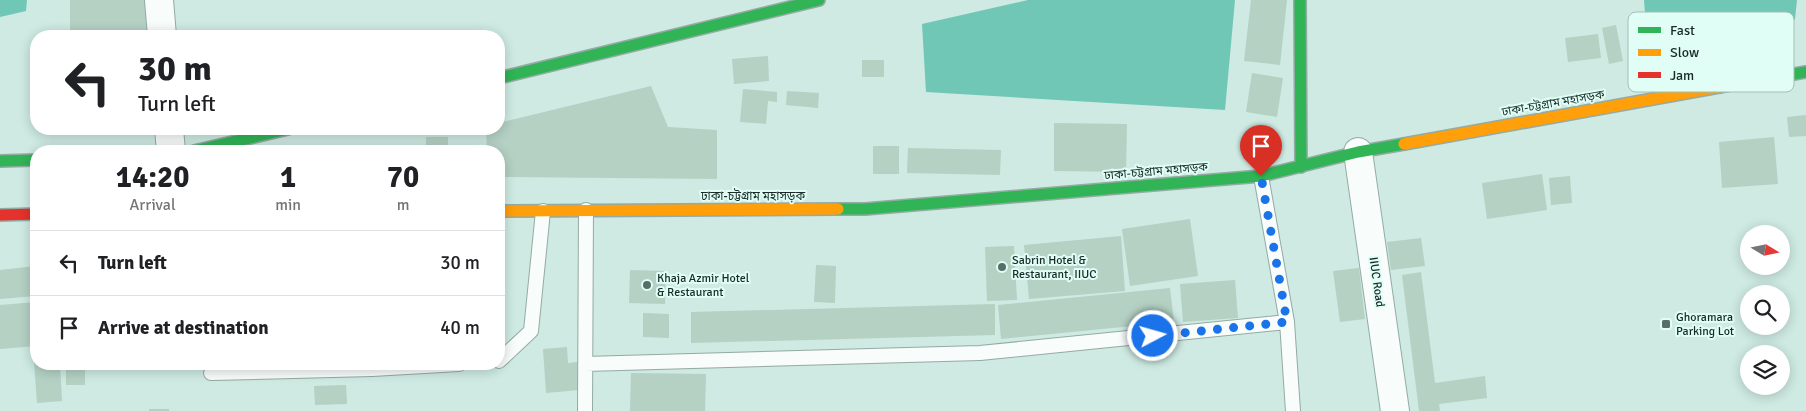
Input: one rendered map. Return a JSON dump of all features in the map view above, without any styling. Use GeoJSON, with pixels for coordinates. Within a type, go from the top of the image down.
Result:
{"type":"FeatureCollection","features":[{"type":"Feature","properties":{"kind":"highway"},"geometry":{"type":"LineString","coordinates":[[505,76],[761,8],[818,0]]}},
{"type":"Feature","properties":{"kind":"highway"},"geometry":{"type":"LineString","coordinates":[[1300,0],[1301,167]]}},
{"type":"Feature","properties":{"kind":"highway","name":"ঢাকা-চট্টগ্রাম মহাসড়ক"},"geometry":{"type":"LineString","coordinates":[[505,211],[865,209],[1261,176],[1358,152],[1694,92]]}},
{"type":"Feature","properties":{"kind":"highway"},"geometry":{"type":"LineString","coordinates":[[220,145],[262,135]]}},
{"type":"Feature","properties":{"kind":"highway"},"geometry":{"type":"LineString","coordinates":[[0,161],[30,160]]}},
{"type":"Feature","properties":{"kind":"highway"},"geometry":{"type":"LineString","coordinates":[[0,215],[30,214]]}},
{"type":"Feature","properties":{"kind":"street"},"geometry":{"type":"LineString","coordinates":[[160,0],[162,30]]}},
{"type":"Feature","properties":{"kind":"street","name":"IIUC Road"},"geometry":{"type":"LineString","coordinates":[[1358,152],[1395,411]]}},
{"type":"Feature","properties":{"kind":"lane"},"geometry":{"type":"LineString","coordinates":[[1261,176],[1287,322],[1293,411]]}},
{"type":"Feature","properties":{"kind":"lane"},"geometry":{"type":"LineString","coordinates":[[585,411],[586,210]]}},
{"type":"Feature","properties":{"kind":"lane"},"geometry":{"type":"LineString","coordinates":[[505,355],[531,331],[543,211]]}},
{"type":"Feature","properties":{"kind":"lane"},"geometry":{"type":"LineString","coordinates":[[585,364],[980,353],[1287,322]]}},
{"type":"Feature","properties":{"kind":"lane"},"geometry":{"type":"LineString","coordinates":[[211,373],[332,370]]}},
{"type":"Feature","properties":{"kind":"shaded area"},"geometry":{"type":"Polygon","coordinates":[[[0,0],[27,0],[26,11],[0,17],[0,0]]]}},
{"type":"Feature","properties":{"kind":"shaded area"},"geometry":{"type":"Polygon","coordinates":[[[1028,0],[1235,0],[1225,110],[926,92],[922,24],[1028,0]]]}},
{"type":"Feature","properties":{"kind":"shaded area"},"geometry":{"type":"Polygon","coordinates":[[[1644,0],[1797,0],[1794,21],[1794,12],[1645,12],[1644,0]]]}},
{"type":"Feature","properties":{"kind":"building"},"geometry":{"type":"Polygon","coordinates":[[[70,0],[151,0],[152,30],[70,30],[70,0]]]}},
{"type":"Feature","properties":{"kind":"building"},"geometry":{"type":"Polygon","coordinates":[[[1251,0],[1287,0],[1280,65],[1244,61],[1251,0]]]}},
{"type":"Feature","properties":{"kind":"building"},"geometry":{"type":"Polygon","coordinates":[[[1616,25],[1623,61],[1609,64],[1602,28],[1616,25]]]}},
{"type":"Feature","properties":{"kind":"building"},"geometry":{"type":"Polygon","coordinates":[[[1598,34],[1601,58],[1568,62],[1565,38],[1598,34]]]}},
{"type":"Feature","properties":{"kind":"building"},"geometry":{"type":"Polygon","coordinates":[[[768,56],[769,81],[734,84],[732,59],[768,56]]]}},
{"type":"Feature","properties":{"kind":"building"},"geometry":{"type":"Polygon","coordinates":[[[862,60],[884,60],[884,77],[862,77],[862,60]]]}},
{"type":"Feature","properties":{"kind":"building"},"geometry":{"type":"Polygon","coordinates":[[[1252,73],[1283,78],[1277,117],[1246,112],[1252,73]]]}},
{"type":"Feature","properties":{"kind":"building"},"geometry":{"type":"Polygon","coordinates":[[[651,86],[668,127],[717,130],[717,179],[505,177],[505,145],[487,145],[486,135],[505,135],[505,122],[651,86]]]}},
{"type":"Feature","properties":{"kind":"building"},"geometry":{"type":"Polygon","coordinates":[[[743,89],[777,92],[777,102],[768,101],[766,124],[740,122],[743,89]]]}},
{"type":"Feature","properties":{"kind":"building"},"geometry":{"type":"Polygon","coordinates":[[[787,91],[819,93],[818,108],[786,105],[787,91]]]}},
{"type":"Feature","properties":{"kind":"building"},"geometry":{"type":"Polygon","coordinates":[[[1806,115],[1806,136],[1789,137],[1787,117],[1806,115]]]}},
{"type":"Feature","properties":{"kind":"building"},"geometry":{"type":"Polygon","coordinates":[[[1054,123],[1127,124],[1126,172],[1054,171],[1054,123]]]}},
{"type":"Feature","properties":{"kind":"building"},"geometry":{"type":"Polygon","coordinates":[[[426,137],[448,137],[448,145],[426,145],[426,137]]]}},
{"type":"Feature","properties":{"kind":"building"},"geometry":{"type":"Polygon","coordinates":[[[1774,137],[1778,184],[1722,188],[1719,142],[1774,137]]]}},
{"type":"Feature","properties":{"kind":"building"},"geometry":{"type":"Polygon","coordinates":[[[873,146],[899,146],[899,174],[873,174],[873,146]]]}},
{"type":"Feature","properties":{"kind":"building"},"geometry":{"type":"Polygon","coordinates":[[[908,148],[1001,150],[1000,175],[907,173],[908,148]]]}},
{"type":"Feature","properties":{"kind":"building"},"geometry":{"type":"Polygon","coordinates":[[[1542,174],[1547,210],[1487,219],[1482,183],[1542,174]]]}},
{"type":"Feature","properties":{"kind":"building"},"geometry":{"type":"Polygon","coordinates":[[[1570,176],[1572,203],[1551,205],[1549,178],[1570,176]]]}},
{"type":"Feature","properties":{"kind":"building"},"geometry":{"type":"Polygon","coordinates":[[[1190,219],[1198,276],[1130,286],[1122,229],[1190,219]]]}},
{"type":"Feature","properties":{"kind":"building"},"geometry":{"type":"Polygon","coordinates":[[[1121,236],[1125,291],[1029,299],[1024,245],[1121,236]]]}},
{"type":"Feature","properties":{"kind":"building"},"geometry":{"type":"Polygon","coordinates":[[[1421,238],[1425,266],[1391,270],[1387,242],[1421,238]]]}},
{"type":"Feature","properties":{"kind":"building"},"geometry":{"type":"Polygon","coordinates":[[[1014,246],[1017,300],[987,301],[985,247],[1014,246]]]}},
{"type":"Feature","properties":{"kind":"building"},"geometry":{"type":"Polygon","coordinates":[[[816,265],[836,266],[835,303],[814,302],[816,265]]]}},
{"type":"Feature","properties":{"kind":"building"},"geometry":{"type":"Polygon","coordinates":[[[30,267],[30,296],[0,299],[0,270],[30,267]]]}},
{"type":"Feature","properties":{"kind":"building"},"geometry":{"type":"Polygon","coordinates":[[[1359,268],[1365,319],[1340,322],[1333,271],[1359,268]]]}},
{"type":"Feature","properties":{"kind":"building"},"geometry":{"type":"Polygon","coordinates":[[[630,270],[666,271],[665,304],[629,303],[630,270]]]}},
{"type":"Feature","properties":{"kind":"building"},"geometry":{"type":"Polygon","coordinates":[[[1421,272],[1435,383],[1485,376],[1487,398],[1439,404],[1440,411],[1419,411],[1402,275],[1421,272]]]}},
{"type":"Feature","properties":{"kind":"building"},"geometry":{"type":"Polygon","coordinates":[[[1235,280],[1238,318],[1183,322],[1180,284],[1235,280]]]}},
{"type":"Feature","properties":{"kind":"building"},"geometry":{"type":"Polygon","coordinates":[[[1170,288],[1174,322],[1001,339],[998,305],[1170,288]]]}},
{"type":"Feature","properties":{"kind":"building"},"geometry":{"type":"Polygon","coordinates":[[[30,302],[30,346],[0,349],[0,305],[30,302]]]}},
{"type":"Feature","properties":{"kind":"building"},"geometry":{"type":"Polygon","coordinates":[[[995,304],[995,335],[691,343],[691,312],[995,304]]]}},
{"type":"Feature","properties":{"kind":"building"},"geometry":{"type":"Polygon","coordinates":[[[643,313],[669,314],[669,338],[643,337],[643,313]]]}},
{"type":"Feature","properties":{"kind":"building"},"geometry":{"type":"Polygon","coordinates":[[[567,347],[568,363],[577,362],[579,390],[546,393],[543,349],[567,347]]]}},
{"type":"Feature","properties":{"kind":"building"},"geometry":{"type":"Polygon","coordinates":[[[35,370],[60,370],[62,401],[37,403],[35,370]]]}},
{"type":"Feature","properties":{"kind":"building"},"geometry":{"type":"Polygon","coordinates":[[[66,370],[85,370],[85,385],[66,385],[66,370]]]}},
{"type":"Feature","properties":{"kind":"building"},"geometry":{"type":"Polygon","coordinates":[[[631,373],[706,374],[705,411],[630,411],[631,373]]]}},
{"type":"Feature","properties":{"kind":"building"},"geometry":{"type":"Polygon","coordinates":[[[346,385],[347,404],[315,405],[314,386],[346,385]]]}},
{"type":"Feature","properties":{"kind":"building"},"geometry":{"type":"Polygon","coordinates":[[[149,409],[169,409],[169,411],[149,411],[149,409]]]}},
{"type":"Feature","properties":{"kind":"traffic: fast"},"geometry":{"type":"LineString","coordinates":[[505,77],[819,0]]}},
{"type":"Feature","properties":{"kind":"traffic: fast"},"geometry":{"type":"LineString","coordinates":[[1300,0],[1301,167]]}},
{"type":"Feature","properties":{"kind":"traffic: fast"},"geometry":{"type":"LineString","coordinates":[[1794,74],[1806,72]]}},
{"type":"Feature","properties":{"kind":"traffic: fast"},"geometry":{"type":"LineString","coordinates":[[220,145],[262,135]]}},
{"type":"Feature","properties":{"kind":"traffic: fast"},"geometry":{"type":"LineString","coordinates":[[838,209],[865,209],[1261,176],[1358,152],[1404,144]]}},
{"type":"Feature","properties":{"kind":"traffic: fast"},"geometry":{"type":"LineString","coordinates":[[0,161],[30,160]]}},
{"type":"Feature","properties":{"kind":"traffic: slow"},"geometry":{"type":"LineString","coordinates":[[1404,144],[1691,92]]}},
{"type":"Feature","properties":{"kind":"traffic: slow"},"geometry":{"type":"LineString","coordinates":[[505,211],[838,209]]}},
{"type":"Feature","properties":{"kind":"traffic: jam"},"geometry":{"type":"LineString","coordinates":[[0,215],[30,214]]}},
{"type":"Feature","properties":{"kind":"place","name":"Sabrin Hotel & Restaurant, IIUC"},"geometry":{"type":"Point","coordinates":[1002,267]}},
{"type":"Feature","properties":{"kind":"place","name":"Khaja Azmir Hotel & Restaurant"},"geometry":{"type":"Point","coordinates":[647,285]}},
{"type":"Feature","properties":{"kind":"place","name":"Ghoramara Parking Lot"},"geometry":{"type":"Point","coordinates":[1666,324]}},
{"type":"Feature","properties":{"kind":"route"},"geometry":{"type":"LineString","coordinates":[[1153,336],[1287,322],[1261,176]]}}]}
